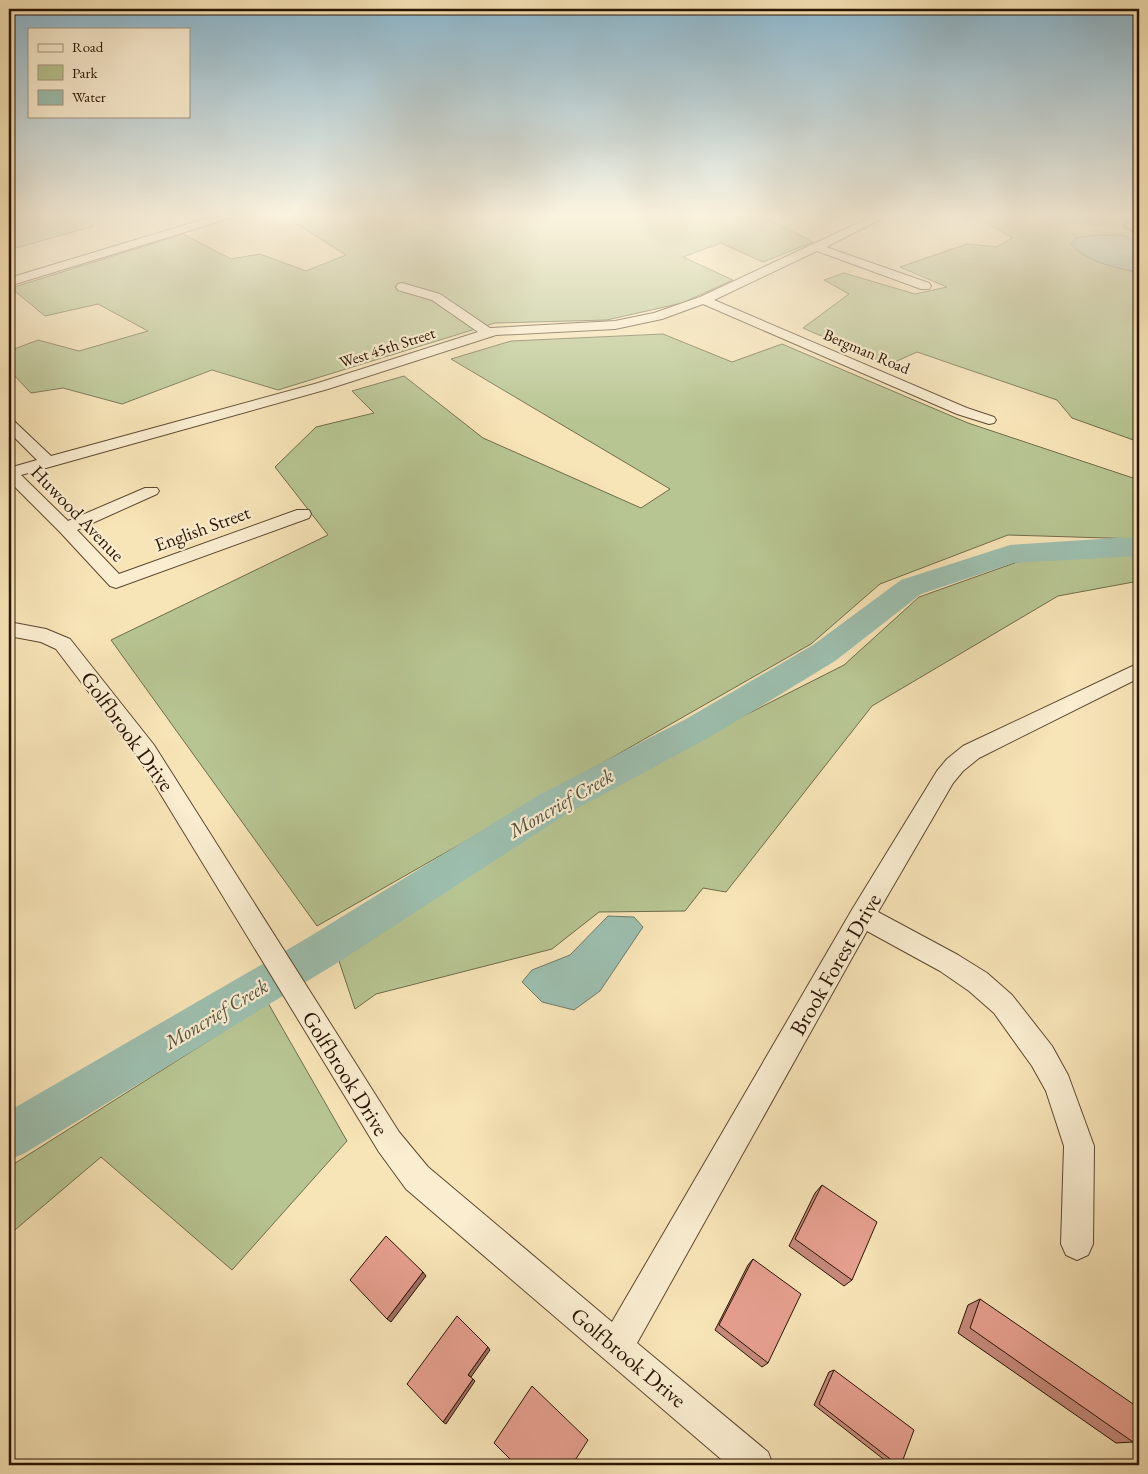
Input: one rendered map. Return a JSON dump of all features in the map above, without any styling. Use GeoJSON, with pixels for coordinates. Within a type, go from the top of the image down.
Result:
{"type":"FeatureCollection","features":[{"type":"Feature","properties":{"kind":"street","name":"West 45th Street"},"geometry":{"type":"LineString","coordinates":[[9,473],[323,386],[488,333],[508,329],[615,325],[657,316],[704,300],[739,284]]}},
{"type":"Feature","properties":{"kind":"street"},"geometry":{"type":"LineString","coordinates":[[918,284],[924,286]]}},
{"type":"Feature","properties":{"kind":"street"},"geometry":{"type":"LineString","coordinates":[[402,287],[436,297],[488,333]]}},
{"type":"Feature","properties":{"kind":"street","name":"Bergman Road"},"geometry":{"type":"LineString","coordinates":[[704,300],[962,411],[989,420]]}},
{"type":"Feature","properties":{"kind":"street"},"geometry":{"type":"LineString","coordinates":[[9,424],[48,462]]}},
{"type":"Feature","properties":{"kind":"street","name":"Huwood Avenue"},"geometry":{"type":"LineString","coordinates":[[9,473],[66,528],[116,582]]}},
{"type":"Feature","properties":{"kind":"street"},"geometry":{"type":"LineString","coordinates":[[66,528],[151,491]]}},
{"type":"Feature","properties":{"kind":"street","name":"English Street"},"geometry":{"type":"LineString","coordinates":[[116,582],[303,514]]}},
{"type":"Feature","properties":{"kind":"street","name":"Golfbrook Drive"},"geometry":{"type":"LineString","coordinates":[[9,629],[46,636],[63,644],[146,751],[389,1142],[417,1178],[755,1465]]}},
{"type":"Feature","properties":{"kind":"street","name":"Brook Forest Drive"},"geometry":{"type":"LineString","coordinates":[[617,1346],[862,916],[945,777],[955,765],[971,752],[1139,670]]}},
{"type":"Feature","properties":{"kind":"street"},"geometry":{"type":"LineString","coordinates":[[862,916],[949,963],[978,982],[1003,1004],[1042,1056],[1058,1085],[1080,1146],[1077,1244]]}},
{"type":"Feature","properties":{"kind":"green space"},"geometry":{"type":"Polygon","coordinates":[[[24,284],[725,284],[682,303],[607,320],[495,323],[278,390],[212,370],[122,404],[63,388],[31,393],[9,370],[9,351],[38,340],[79,351],[148,331],[98,304],[45,316],[11,288],[24,284]]]}},
{"type":"Feature","properties":{"kind":"green space"},"geometry":{"type":"Polygon","coordinates":[[[831,284],[880,284],[915,294],[947,287],[939,284],[1139,284],[1139,442],[1072,418],[1057,400],[917,352],[888,365],[803,328],[849,294],[831,284]]]}},
{"type":"Feature","properties":{"kind":"green space"},"geometry":{"type":"Polygon","coordinates":[[[663,334],[732,362],[782,344],[968,423],[1139,480],[1139,539],[1008,535],[880,584],[811,644],[317,926],[111,640],[328,535],[275,467],[316,427],[374,413],[352,391],[404,376],[483,438],[641,508],[670,489],[451,359],[511,341],[663,334]]]}},
{"type":"Feature","properties":{"kind":"green space"},"geometry":{"type":"Polygon","coordinates":[[[1139,554],[1139,581],[1058,596],[872,706],[726,892],[703,888],[685,911],[599,912],[552,949],[376,994],[355,1009],[337,955],[554,812],[844,665],[919,597],[1020,561],[1139,554]]]}},
{"type":"Feature","properties":{"kind":"green space"},"geometry":{"type":"Polygon","coordinates":[[[268,1003],[347,1141],[232,1270],[101,1157],[9,1235],[9,1167],[268,1003]]]}},
{"type":"Feature","properties":{"kind":"water"},"geometry":{"type":"Polygon","coordinates":[[[608,916],[634,917],[643,927],[600,991],[574,1010],[542,1002],[522,982],[532,970],[570,955],[608,916]]]}},
{"type":"Feature","properties":{"kind":"building"},"geometry":{"type":"Polygon","coordinates":[[[822,1185],[877,1222],[852,1280],[795,1239],[822,1185]]]}},
{"type":"Feature","properties":{"kind":"building"},"geometry":{"type":"Polygon","coordinates":[[[386,1236],[423,1272],[387,1319],[350,1280],[386,1236]]]}},
{"type":"Feature","properties":{"kind":"building"},"geometry":{"type":"Polygon","coordinates":[[[753,1259],[801,1294],[768,1363],[719,1325],[753,1259]]]}},
{"type":"Feature","properties":{"kind":"building"},"geometry":{"type":"Polygon","coordinates":[[[980,1299],[1139,1408],[1139,1418],[1133,1442],[970,1328],[980,1299]]]}},
{"type":"Feature","properties":{"kind":"building"},"geometry":{"type":"Polygon","coordinates":[[[457,1316],[488,1347],[468,1375],[473,1379],[443,1422],[407,1384],[457,1316]]]}},
{"type":"Feature","properties":{"kind":"building"},"geometry":{"type":"Polygon","coordinates":[[[834,1370],[914,1430],[901,1465],[898,1465],[819,1404],[834,1370]]]}},
{"type":"Feature","properties":{"kind":"building"},"geometry":{"type":"Polygon","coordinates":[[[532,1386],[588,1440],[572,1465],[516,1465],[494,1443],[532,1386]]]}},
{"type":"Feature","properties":{"kind":"building"},"geometry":{"type":"Polygon","coordinates":[[[630,1460],[636,1465],[627,1465],[630,1460]]]}},
{"type":"Feature","properties":{"kind":"waterway","name":"Moncrief Creek"},"geometry":{"type":"LineString","coordinates":[[9,1137],[323,950],[552,805],[698,728],[824,653],[911,587],[1010,554],[1139,547]]}}]}
